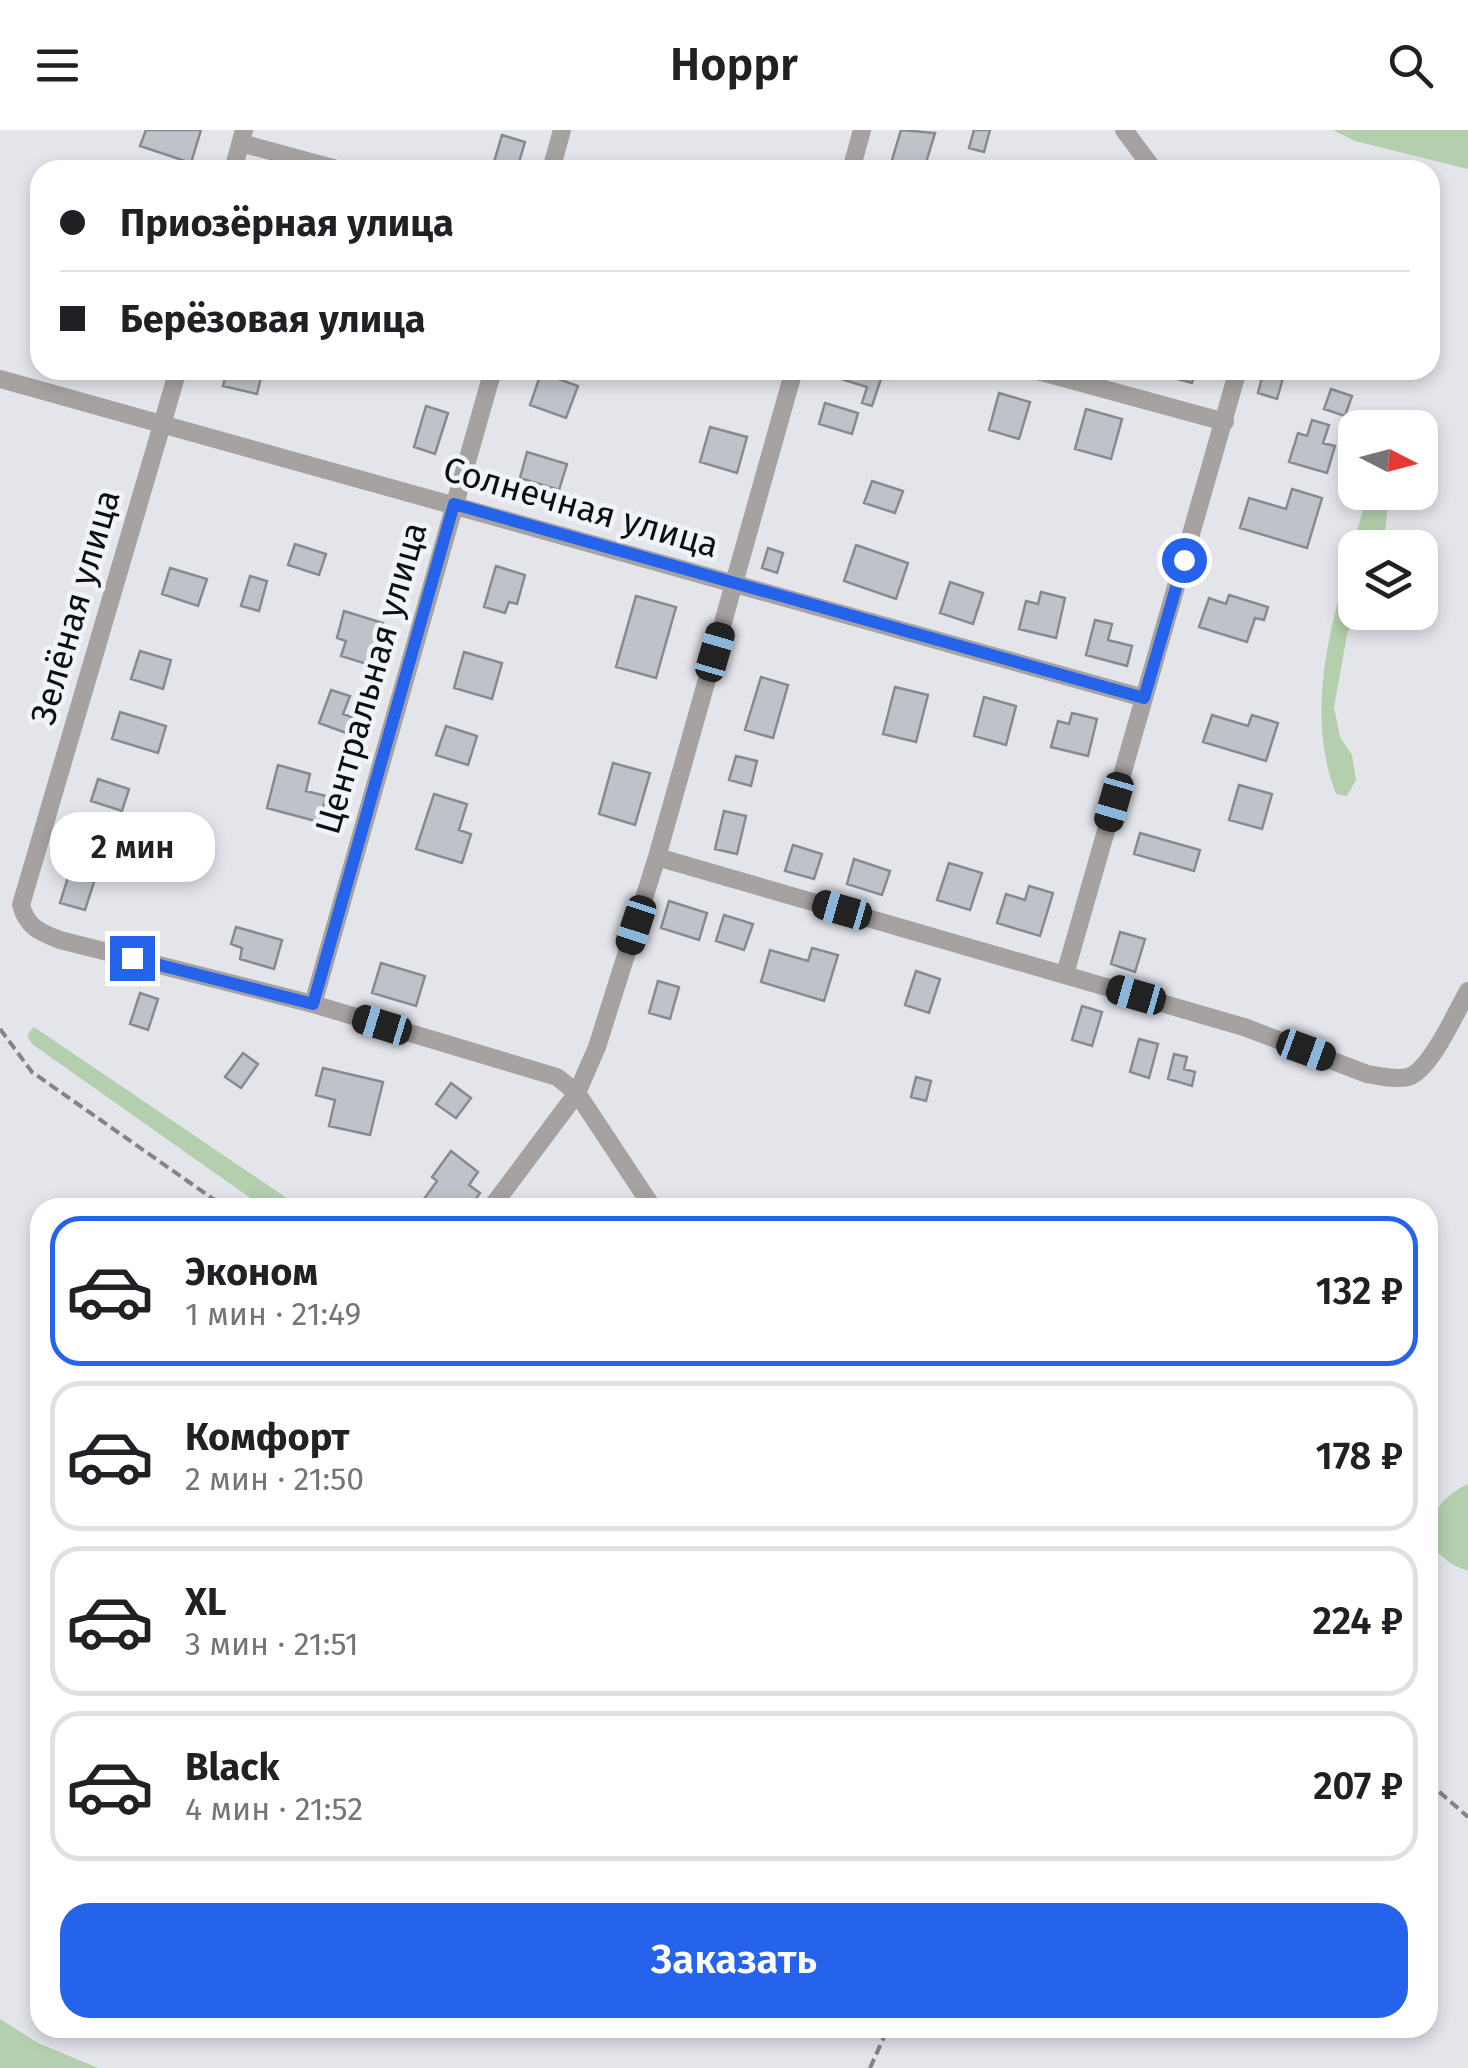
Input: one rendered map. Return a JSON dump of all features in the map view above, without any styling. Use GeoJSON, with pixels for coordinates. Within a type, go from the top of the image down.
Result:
{"type":"FeatureCollection","features":[{"type":"Feature","properties":{"kind":"street"},"geometry":{"type":"LineString","coordinates":[[554,160],[562,130]]}},
{"type":"Feature","properties":{"kind":"street"},"geometry":{"type":"LineString","coordinates":[[854,160],[862,130]]}},
{"type":"Feature","properties":{"kind":"street"},"geometry":{"type":"LineString","coordinates":[[1124,130],[1146,160]]}},
{"type":"Feature","properties":{"kind":"street"},"geometry":{"type":"LineString","coordinates":[[242,136],[311,160]]}},
{"type":"Feature","properties":{"kind":"street","name":"Солнечная улица"},"geometry":{"type":"LineString","coordinates":[[0,378],[1144,698]]}},
{"type":"Feature","properties":{"kind":"street","name":"Зелёная улица"},"geometry":{"type":"LineString","coordinates":[[175,380],[21,904],[25,919],[36,931],[60,940],[313,1004]]}},
{"type":"Feature","properties":{"kind":"street","name":"Центральная улица"},"geometry":{"type":"LineString","coordinates":[[313,1004],[490,380]]}},
{"type":"Feature","properties":{"kind":"street"},"geometry":{"type":"LineString","coordinates":[[498,1198],[577,1093],[603,1029],[657,857],[791,380]]}},
{"type":"Feature","properties":{"kind":"street"},"geometry":{"type":"LineString","coordinates":[[1071,380],[1225,422]]}},
{"type":"Feature","properties":{"kind":"street"},"geometry":{"type":"LineString","coordinates":[[1064,974],[1236,380]]}},
{"type":"Feature","properties":{"kind":"street"},"geometry":{"type":"LineString","coordinates":[[657,857],[1244,1027],[1368,1074],[1408,1077],[1423,1069],[1468,991]]}},
{"type":"Feature","properties":{"kind":"street"},"geometry":{"type":"LineString","coordinates":[[313,1004],[556,1078],[577,1093],[646,1198]]}},
{"type":"Feature","properties":{"kind":"path"},"geometry":{"type":"LineString","coordinates":[[0,1029],[32,1072],[212,1198]]}},
{"type":"Feature","properties":{"kind":"path"},"geometry":{"type":"LineString","coordinates":[[1438,1791],[1468,1818]]}},
{"type":"Feature","properties":{"kind":"path"},"geometry":{"type":"LineString","coordinates":[[870,2068],[884,2038]]}},
{"type":"Feature","properties":{"kind":"green space"},"geometry":{"type":"Polygon","coordinates":[[[1333,130],[1468,130],[1468,169],[1440,160],[1355,141],[1333,130]]]}},
{"type":"Feature","properties":{"kind":"green space"},"geometry":{"type":"Polygon","coordinates":[[[1362,510],[1387,510],[1385,530],[1357,530],[1362,510]]]}},
{"type":"Feature","properties":{"kind":"green space"},"geometry":{"type":"Polygon","coordinates":[[[1338,601],[1338,630],[1349,630],[1334,707],[1340,737],[1352,755],[1356,780],[1347,796],[1336,794],[1325,757],[1322,719],[1323,681],[1338,601]]]}},
{"type":"Feature","properties":{"kind":"green space"},"geometry":{"type":"Polygon","coordinates":[[[34,1027],[287,1198],[250,1198],[32,1044],[27,1035],[34,1027]]]}},
{"type":"Feature","properties":{"kind":"green space"},"geometry":{"type":"Polygon","coordinates":[[[1468,1484],[1468,1571],[1438,1553],[1438,1508],[1468,1484]]]}},
{"type":"Feature","properties":{"kind":"green space"},"geometry":{"type":"Polygon","coordinates":[[[0,2019],[38,2043],[98,2068],[0,2068],[0,2019]]]}},
{"type":"Feature","properties":{"kind":"building"},"geometry":{"type":"Polygon","coordinates":[[[146,130],[201,130],[192,160],[140,146],[146,130]]]}},
{"type":"Feature","properties":{"kind":"building"},"geometry":{"type":"Polygon","coordinates":[[[901,130],[935,133],[927,160],[892,160],[901,130]]]}},
{"type":"Feature","properties":{"kind":"building"},"geometry":{"type":"Polygon","coordinates":[[[974,130],[990,130],[984,152],[969,148],[974,130]]]}},
{"type":"Feature","properties":{"kind":"building"},"geometry":{"type":"Polygon","coordinates":[[[502,135],[525,142],[520,160],[495,160],[502,135]]]}},
{"type":"Feature","properties":{"kind":"building"},"geometry":{"type":"Polygon","coordinates":[[[224,380],[260,380],[257,394],[223,386],[224,380]]]}},
{"type":"Feature","properties":{"kind":"building"},"geometry":{"type":"Polygon","coordinates":[[[539,380],[561,380],[578,386],[566,418],[530,405],[539,380]]]}},
{"type":"Feature","properties":{"kind":"building"},"geometry":{"type":"Polygon","coordinates":[[[844,380],[881,380],[872,406],[862,403],[867,387],[844,380]]]}},
{"type":"Feature","properties":{"kind":"building"},"geometry":{"type":"Polygon","coordinates":[[[1261,380],[1283,380],[1277,399],[1258,393],[1261,380]]]}},
{"type":"Feature","properties":{"kind":"building"},"geometry":{"type":"Polygon","coordinates":[[[1331,389],[1352,396],[1347,410],[1338,410],[1338,414],[1324,409],[1331,389]]]}},
{"type":"Feature","properties":{"kind":"building"},"geometry":{"type":"Polygon","coordinates":[[[999,393],[1030,402],[1019,439],[989,430],[999,393]]]}},
{"type":"Feature","properties":{"kind":"building"},"geometry":{"type":"Polygon","coordinates":[[[825,403],[858,413],[852,434],[819,424],[825,403]]]}},
{"type":"Feature","properties":{"kind":"building"},"geometry":{"type":"Polygon","coordinates":[[[426,406],[448,413],[435,454],[414,447],[426,406]]]}},
{"type":"Feature","properties":{"kind":"building"},"geometry":{"type":"Polygon","coordinates":[[[1086,409],[1122,419],[1111,459],[1075,449],[1086,409]]]}},
{"type":"Feature","properties":{"kind":"building"},"geometry":{"type":"Polygon","coordinates":[[[1312,420],[1329,425],[1323,443],[1335,446],[1327,473],[1289,462],[1298,433],[1307,436],[1312,420]]]}},
{"type":"Feature","properties":{"kind":"building"},"geometry":{"type":"Polygon","coordinates":[[[710,427],[747,437],[737,473],[700,462],[710,427]]]}},
{"type":"Feature","properties":{"kind":"building"},"geometry":{"type":"Polygon","coordinates":[[[527,452],[567,464],[559,490],[520,478],[527,452]]]}},
{"type":"Feature","properties":{"kind":"building"},"geometry":{"type":"Polygon","coordinates":[[[872,481],[903,491],[895,513],[864,503],[872,481]]]}},
{"type":"Feature","properties":{"kind":"building"},"geometry":{"type":"Polygon","coordinates":[[[1292,489],[1322,498],[1307,548],[1240,528],[1249,498],[1286,509],[1292,489]]]}},
{"type":"Feature","properties":{"kind":"building"},"geometry":{"type":"Polygon","coordinates":[[[295,544],[326,554],[319,575],[288,565],[295,544]]]}},
{"type":"Feature","properties":{"kind":"building"},"geometry":{"type":"Polygon","coordinates":[[[856,545],[908,563],[896,599],[844,581],[856,545]]]}},
{"type":"Feature","properties":{"kind":"building"},"geometry":{"type":"Polygon","coordinates":[[[768,548],[783,553],[777,573],[762,568],[768,548]]]}},
{"type":"Feature","properties":{"kind":"building"},"geometry":{"type":"Polygon","coordinates":[[[496,566],[525,575],[517,604],[509,602],[505,613],[484,607],[496,566]]]}},
{"type":"Feature","properties":{"kind":"building"},"geometry":{"type":"Polygon","coordinates":[[[170,568],[207,579],[198,606],[162,594],[170,568]]]}},
{"type":"Feature","properties":{"kind":"building"},"geometry":{"type":"Polygon","coordinates":[[[250,576],[267,581],[259,611],[241,606],[250,576]]]}},
{"type":"Feature","properties":{"kind":"building"},"geometry":{"type":"Polygon","coordinates":[[[950,582],[983,593],[973,624],[940,613],[950,582]]]}},
{"type":"Feature","properties":{"kind":"building"},"geometry":{"type":"Polygon","coordinates":[[[1041,592],[1065,598],[1056,638],[1019,629],[1026,601],[1038,604],[1041,592]]]}},
{"type":"Feature","properties":{"kind":"building"},"geometry":{"type":"Polygon","coordinates":[[[1229,595],[1268,607],[1264,620],[1255,618],[1247,642],[1199,627],[1209,598],[1226,604],[1229,595]]]}},
{"type":"Feature","properties":{"kind":"building"},"geometry":{"type":"Polygon","coordinates":[[[636,596],[676,607],[656,678],[616,667],[636,596]]]}},
{"type":"Feature","properties":{"kind":"building"},"geometry":{"type":"Polygon","coordinates":[[[344,611],[383,623],[370,665],[341,656],[346,641],[337,638],[344,611]]]}},
{"type":"Feature","properties":{"kind":"building"},"geometry":{"type":"Polygon","coordinates":[[[1095,620],[1112,624],[1108,640],[1132,646],[1127,666],[1086,655],[1095,620]]]}},
{"type":"Feature","properties":{"kind":"building"},"geometry":{"type":"Polygon","coordinates":[[[140,651],[171,660],[163,689],[131,679],[140,651]]]}},
{"type":"Feature","properties":{"kind":"building"},"geometry":{"type":"Polygon","coordinates":[[[464,652],[502,663],[492,699],[454,688],[464,652]]]}},
{"type":"Feature","properties":{"kind":"building"},"geometry":{"type":"Polygon","coordinates":[[[761,677],[788,685],[773,738],[745,730],[761,677]]]}},
{"type":"Feature","properties":{"kind":"building"},"geometry":{"type":"Polygon","coordinates":[[[895,687],[928,695],[916,742],[883,734],[895,687]]]}},
{"type":"Feature","properties":{"kind":"building"},"geometry":{"type":"Polygon","coordinates":[[[331,690],[350,696],[343,714],[354,718],[349,734],[319,723],[331,690]]]}},
{"type":"Feature","properties":{"kind":"building"},"geometry":{"type":"Polygon","coordinates":[[[984,697],[1016,706],[1006,745],[974,736],[984,697]]]}},
{"type":"Feature","properties":{"kind":"building"},"geometry":{"type":"Polygon","coordinates":[[[120,712],[166,726],[158,753],[112,739],[120,712]]]}},
{"type":"Feature","properties":{"kind":"building"},"geometry":{"type":"Polygon","coordinates":[[[1072,713],[1097,719],[1088,756],[1051,747],[1058,721],[1069,724],[1072,713]]]}},
{"type":"Feature","properties":{"kind":"building"},"geometry":{"type":"Polygon","coordinates":[[[1212,715],[1248,726],[1252,715],[1278,723],[1266,761],[1203,742],[1212,715]]]}},
{"type":"Feature","properties":{"kind":"building"},"geometry":{"type":"Polygon","coordinates":[[[446,726],[477,736],[468,765],[436,755],[446,726]]]}},
{"type":"Feature","properties":{"kind":"building"},"geometry":{"type":"Polygon","coordinates":[[[736,756],[757,761],[751,786],[729,780],[736,756]]]}},
{"type":"Feature","properties":{"kind":"building"},"geometry":{"type":"Polygon","coordinates":[[[613,763],[650,773],[635,825],[599,814],[613,763]]]}},
{"type":"Feature","properties":{"kind":"building"},"geometry":{"type":"Polygon","coordinates":[[[278,765],[310,774],[306,791],[326,796],[319,822],[267,808],[278,765]]]}},
{"type":"Feature","properties":{"kind":"building"},"geometry":{"type":"Polygon","coordinates":[[[98,779],[129,789],[122,811],[91,801],[98,779]]]}},
{"type":"Feature","properties":{"kind":"building"},"geometry":{"type":"Polygon","coordinates":[[[1239,785],[1272,794],[1262,829],[1229,820],[1239,785]]]}},
{"type":"Feature","properties":{"kind":"building"},"geometry":{"type":"Polygon","coordinates":[[[434,794],[467,804],[459,830],[471,834],[462,863],[416,849],[434,794]]]}},
{"type":"Feature","properties":{"kind":"building"},"geometry":{"type":"Polygon","coordinates":[[[724,811],[746,816],[737,854],[715,849],[724,811]]]}},
{"type":"Feature","properties":{"kind":"building"},"geometry":{"type":"Polygon","coordinates":[[[1140,833],[1200,850],[1194,871],[1134,854],[1140,833]]]}},
{"type":"Feature","properties":{"kind":"building"},"geometry":{"type":"Polygon","coordinates":[[[793,845],[822,854],[814,879],[785,871],[793,845]]]}},
{"type":"Feature","properties":{"kind":"building"},"geometry":{"type":"Polygon","coordinates":[[[854,859],[890,871],[882,895],[847,884],[854,859]]]}},
{"type":"Feature","properties":{"kind":"building"},"geometry":{"type":"Polygon","coordinates":[[[949,863],[982,873],[970,910],[937,900],[949,863]]]}},
{"type":"Feature","properties":{"kind":"building"},"geometry":{"type":"Polygon","coordinates":[[[69,874],[94,882],[85,910],[60,903],[69,874]]]}},
{"type":"Feature","properties":{"kind":"building"},"geometry":{"type":"Polygon","coordinates":[[[1029,886],[1053,893],[1040,936],[997,923],[1006,894],[1025,900],[1029,886]]]}},
{"type":"Feature","properties":{"kind":"building"},"geometry":{"type":"Polygon","coordinates":[[[669,901],[707,913],[699,940],[661,928],[669,901]]]}},
{"type":"Feature","properties":{"kind":"building"},"geometry":{"type":"Polygon","coordinates":[[[724,915],[753,924],[744,950],[716,941],[724,915]]]}},
{"type":"Feature","properties":{"kind":"building"},"geometry":{"type":"Polygon","coordinates":[[[236,927],[282,940],[274,969],[240,959],[242,948],[231,944],[236,927]]]}},
{"type":"Feature","properties":{"kind":"building"},"geometry":{"type":"Polygon","coordinates":[[[1120,932],[1145,939],[1135,972],[1111,964],[1120,932]]]}},
{"type":"Feature","properties":{"kind":"building"},"geometry":{"type":"Polygon","coordinates":[[[812,948],[838,955],[824,1001],[761,982],[770,950],[808,961],[812,948]]]}},
{"type":"Feature","properties":{"kind":"building"},"geometry":{"type":"Polygon","coordinates":[[[381,963],[425,976],[416,1006],[372,993],[381,963]]]}},
{"type":"Feature","properties":{"kind":"building"},"geometry":{"type":"Polygon","coordinates":[[[916,971],[940,979],[929,1013],[905,1005],[916,971]]]}},
{"type":"Feature","properties":{"kind":"building"},"geometry":{"type":"Polygon","coordinates":[[[658,981],[679,987],[670,1019],[649,1013],[658,981]]]}},
{"type":"Feature","properties":{"kind":"building"},"geometry":{"type":"Polygon","coordinates":[[[140,993],[158,999],[148,1030],[130,1024],[140,993]]]}},
{"type":"Feature","properties":{"kind":"building"},"geometry":{"type":"Polygon","coordinates":[[[1082,1006],[1102,1012],[1092,1046],[1072,1040],[1082,1006]]]}},
{"type":"Feature","properties":{"kind":"building"},"geometry":{"type":"Polygon","coordinates":[[[1139,1039],[1158,1044],[1149,1078],[1130,1072],[1139,1039]]]}},
{"type":"Feature","properties":{"kind":"building"},"geometry":{"type":"Polygon","coordinates":[[[243,1053],[258,1064],[241,1088],[225,1077],[243,1053]]]}},
{"type":"Feature","properties":{"kind":"building"},"geometry":{"type":"Polygon","coordinates":[[[1174,1054],[1187,1057],[1184,1069],[1195,1072],[1192,1086],[1168,1079],[1174,1054]]]}},
{"type":"Feature","properties":{"kind":"building"},"geometry":{"type":"Polygon","coordinates":[[[323,1068],[383,1082],[370,1135],[329,1126],[335,1100],[316,1095],[323,1068]]]}},
{"type":"Feature","properties":{"kind":"building"},"geometry":{"type":"Polygon","coordinates":[[[916,1077],[931,1081],[926,1101],[911,1097],[916,1077]]]}},
{"type":"Feature","properties":{"kind":"building"},"geometry":{"type":"Polygon","coordinates":[[[451,1083],[471,1098],[456,1118],[436,1104],[451,1083]]]}},
{"type":"Feature","properties":{"kind":"building"},"geometry":{"type":"Polygon","coordinates":[[[451,1151],[478,1172],[469,1185],[480,1193],[476,1198],[425,1198],[437,1181],[432,1177],[451,1151]]]}},
{"type":"Feature","properties":{"kind":"route"},"geometry":{"type":"LineString","coordinates":[[132,958],[313,1004],[454,504],[1144,698],[1184,560]]}}]}
